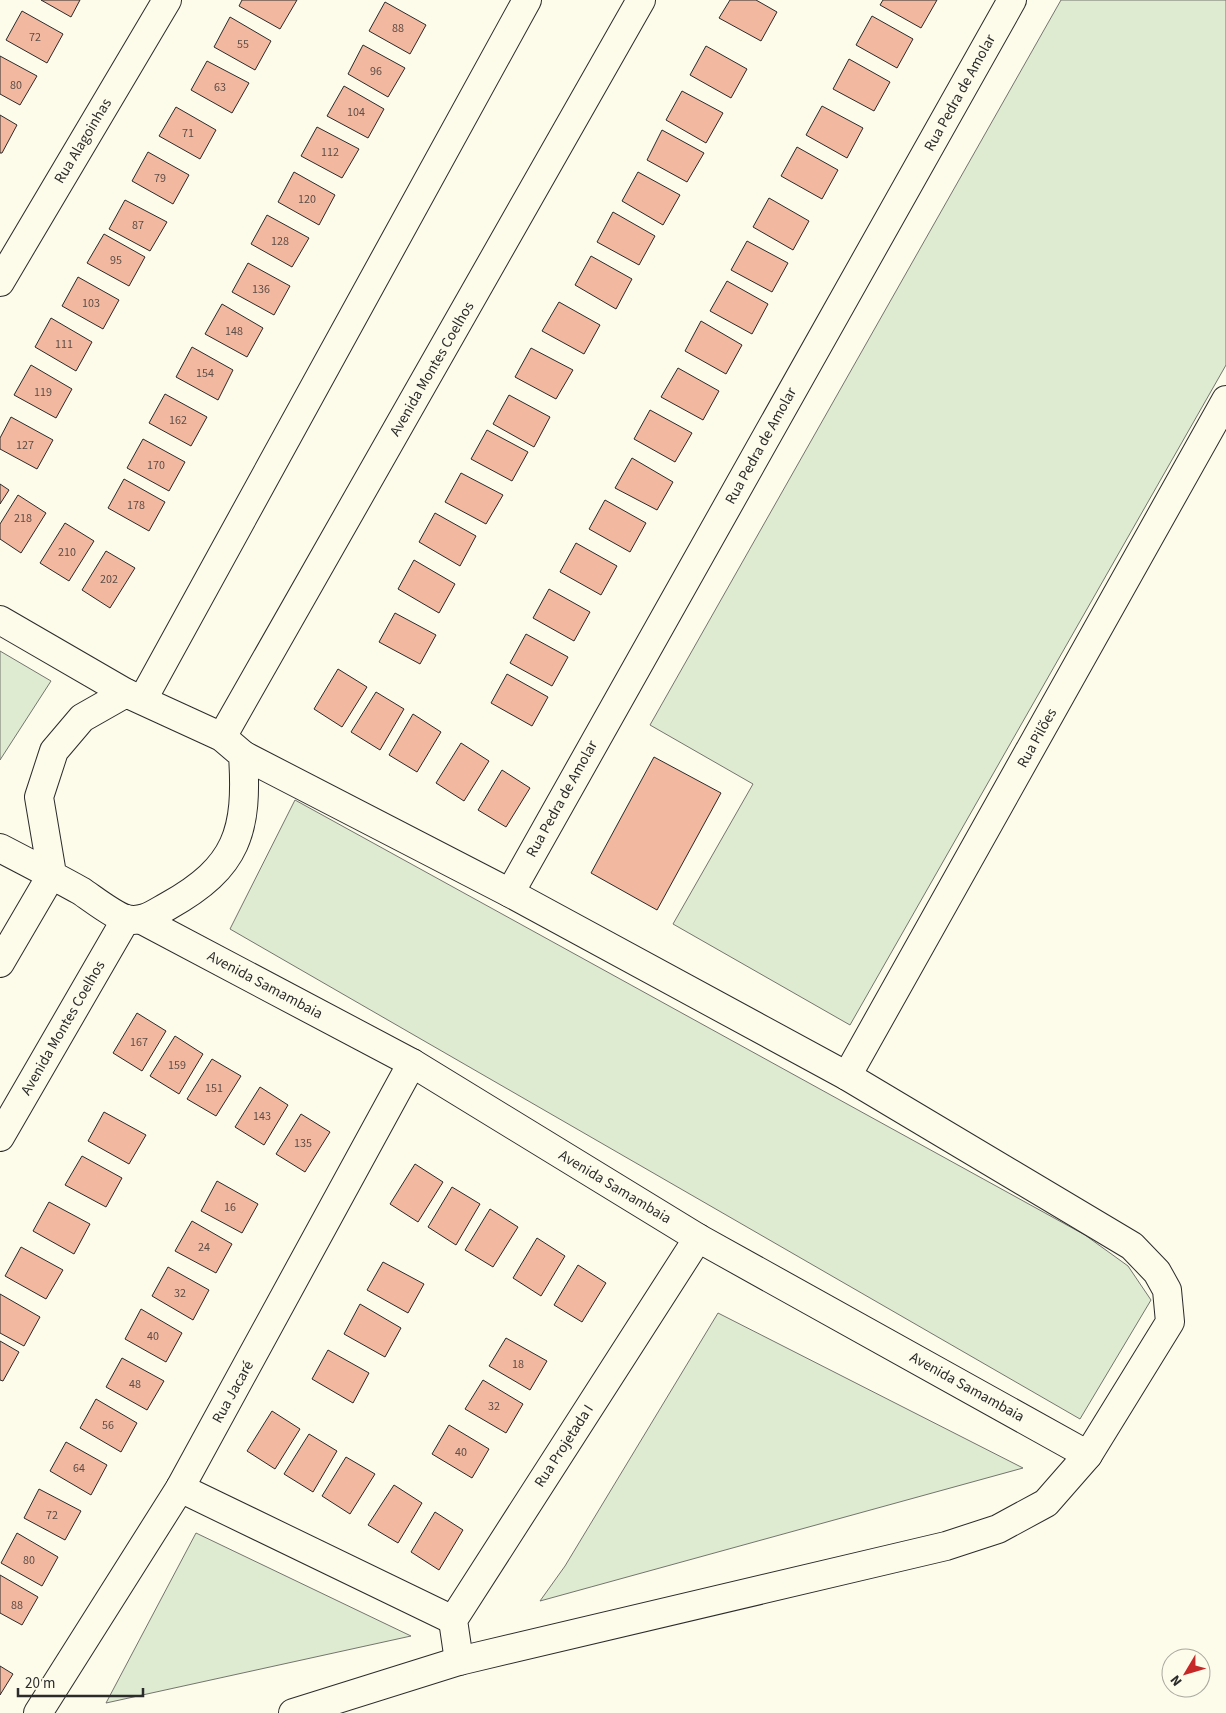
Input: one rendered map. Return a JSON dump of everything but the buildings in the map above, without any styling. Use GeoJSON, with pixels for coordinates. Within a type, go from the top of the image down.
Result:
{"type":"FeatureCollection","features":[{"type":"Feature","properties":{"kind":"street","name":"Rua Alagoinhas"},"geometry":{"type":"LineString","coordinates":[[0,282],[167,0]]}},
{"type":"Feature","properties":{"kind":"street"},"geometry":{"type":"LineString","coordinates":[[0,963],[52,874],[39,798],[54,751],[82,718],[134,696],[527,0]]}},
{"type":"Feature","properties":{"kind":"street","name":"Avenida Montes Coelhos"},"geometry":{"type":"LineString","coordinates":[[222,737],[641,0]]}},
{"type":"Feature","properties":{"kind":"street","name":"Rua Pedra de Amolar"},"geometry":{"type":"LineString","coordinates":[[510,893],[1012,0]]}},
{"type":"Feature","properties":{"kind":"street","name":"Rua Pilões"},"geometry":{"type":"LineString","coordinates":[[847,1076],[1226,400]]}},
{"type":"Feature","properties":{"kind":"street"},"geometry":{"type":"LineString","coordinates":[[0,620],[134,696],[222,737],[243,755],[510,893],[847,1076],[1132,1246],[1157,1272],[1167,1290],[1170,1322],[1088,1455],[1046,1503],[998,1529],[946,1546],[459,1661],[294,1713]]}},
{"type":"Feature","properties":{"kind":"street"},"geometry":{"type":"LineString","coordinates":[[134,919],[196,889],[218,869],[233,850],[241,827],[246,792],[243,755]]}},
{"type":"Feature","properties":{"kind":"street"},"geometry":{"type":"LineString","coordinates":[[0,848],[52,874]]}},
{"type":"Feature","properties":{"kind":"street","name":"Avenida Samambaia"},"geometry":{"type":"LineString","coordinates":[[52,874],[134,919],[412,1063],[698,1238],[1088,1455]]}},
{"type":"Feature","properties":{"kind":"street","name":"Avenida Montes Coelhos"},"geometry":{"type":"LineString","coordinates":[[0,1137],[134,919]]}},
{"type":"Feature","properties":{"kind":"street","name":"Rua Jacaré"},"geometry":{"type":"LineString","coordinates":[[38,1713],[180,1488],[412,1063]]}},
{"type":"Feature","properties":{"kind":"street","name":"Rua Projetada I"},"geometry":{"type":"LineString","coordinates":[[453,1620],[698,1238]]}},
{"type":"Feature","properties":{"kind":"street"},"geometry":{"type":"LineString","coordinates":[[180,1488],[453,1620],[459,1661]]}},
{"type":"Feature","properties":{"kind":"green space"},"geometry":{"type":"Polygon","coordinates":[[[1061,0],[1226,0],[1226,365],[850,1025],[673,924],[753,784],[650,725],[1061,0]]]}},
{"type":"Feature","properties":{"kind":"green space"},"geometry":{"type":"Polygon","coordinates":[[[0,651],[51,681],[0,760],[0,651]]]}},
{"type":"Feature","properties":{"kind":"green space"},"geometry":{"type":"Polygon","coordinates":[[[295,800],[1085,1235],[1128,1266],[1151,1300],[1080,1419],[230,929],[295,800]]]}},
{"type":"Feature","properties":{"kind":"green space"},"geometry":{"type":"Polygon","coordinates":[[[718,1313],[1023,1468],[540,1601],[565,1566],[718,1313]]]}},
{"type":"Feature","properties":{"kind":"green space"},"geometry":{"type":"Polygon","coordinates":[[[196,1533],[411,1636],[106,1703],[196,1533]]]}}]}
